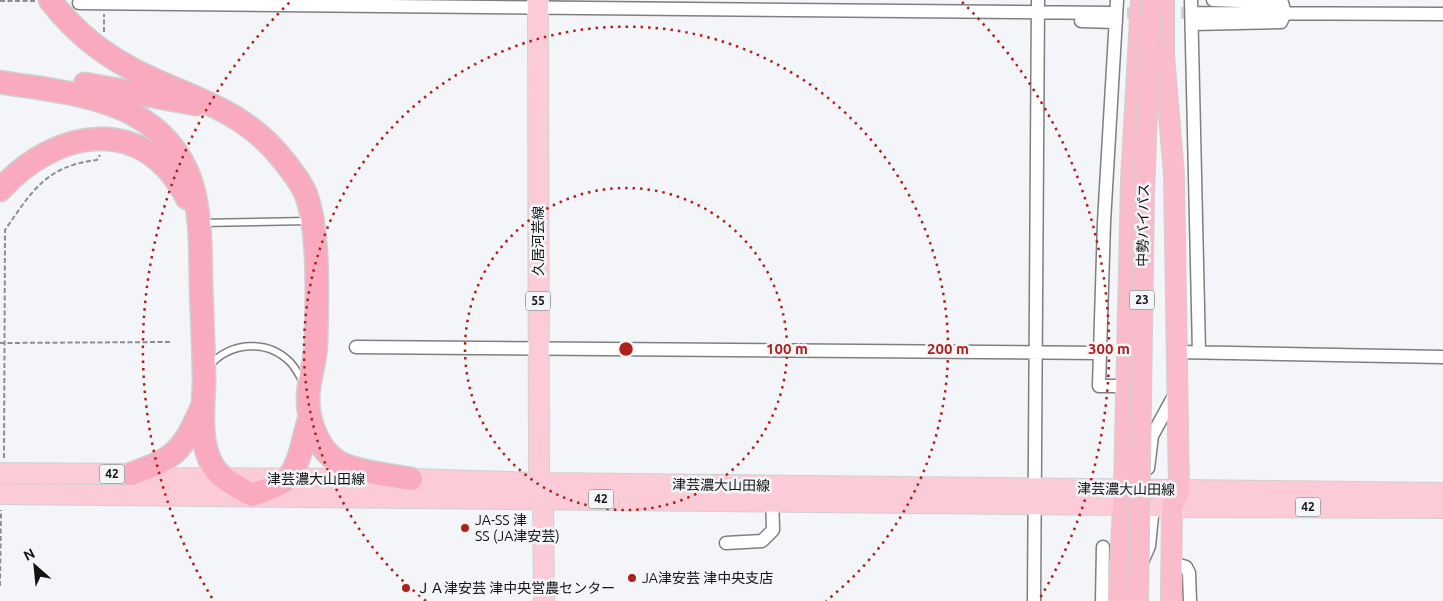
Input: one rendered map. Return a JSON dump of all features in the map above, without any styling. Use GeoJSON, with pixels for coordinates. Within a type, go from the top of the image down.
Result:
{"type":"FeatureCollection","features":[{"type":"Feature","properties":{"kind":"highway"},"geometry":{"type":"LineString","coordinates":[[1119,601],[1126,500],[1126,386],[1131,181],[1141,0]]}},
{"type":"Feature","properties":{"kind":"highway","name":"中勢バイパス"},"geometry":{"type":"LineString","coordinates":[[1138,601],[1144,196],[1151,0]]}},
{"type":"Feature","properties":{"kind":"highway"},"geometry":{"type":"LineString","coordinates":[[1164,0],[1164,55],[1174,175],[1178,390],[1162,497],[1172,563],[1171,601]]}},
{"type":"Feature","properties":{"kind":"highway"},"geometry":{"type":"LineString","coordinates":[[44,1],[107,55],[135,71],[216,106],[243,122],[273,147],[304,190],[314,221],[316,344],[308,390],[310,417],[323,448],[339,462],[411,479]]}},
{"type":"Feature","properties":{"kind":"highway"},"geometry":{"type":"LineString","coordinates":[[0,70],[174,102],[216,106]]}},
{"type":"Feature","properties":{"kind":"highway"},"geometry":{"type":"LineString","coordinates":[[0,82],[104,103],[129,112],[150,125],[177,151],[187,169],[196,195],[200,223],[204,404],[207,450],[213,466],[224,478],[252,495],[286,480],[297,464],[302,438],[310,417]]}},
{"type":"Feature","properties":{"kind":"highway"},"geometry":{"type":"LineString","coordinates":[[0,190],[33,159],[52,148],[79,140],[109,138],[143,149],[165,166],[184,190],[200,223]]}},
{"type":"Feature","properties":{"kind":"highway"},"geometry":{"type":"LineString","coordinates":[[131,474],[162,462],[176,454],[191,432],[204,404]]}},
{"type":"Feature","properties":{"kind":"main road","name":"久居河芸線"},"geometry":{"type":"LineString","coordinates":[[538,4],[538,349],[544,601]]}},
{"type":"Feature","properties":{"kind":"main road","name":"津芸濃大山田線"},"geometry":{"type":"LineString","coordinates":[[2,473],[131,474],[159,478],[286,480],[411,479],[541,491]]}},
{"type":"Feature","properties":{"kind":"main road","name":"津芸濃大山田線"},"geometry":{"type":"LineString","coordinates":[[0,494],[252,495],[541,491],[1035,496],[1126,500],[1162,497],[1443,493]]}},
{"type":"Feature","properties":{"kind":"main road","name":"津芸濃大山田線"},"geometry":{"type":"LineString","coordinates":[[1162,497],[1443,508]]}},
{"type":"Feature","properties":{"kind":"street"},"geometry":{"type":"LineString","coordinates":[[1117,0],[1113,18],[1099,386],[1126,386]]}},
{"type":"Feature","properties":{"kind":"street"},"geometry":{"type":"LineString","coordinates":[[1192,0],[1194,19],[1199,352]]}},
{"type":"Feature","properties":{"kind":"street"},"geometry":{"type":"LineString","coordinates":[[1213,0],[1282,3],[1285,14]]}},
{"type":"Feature","properties":{"kind":"street"},"geometry":{"type":"LineString","coordinates":[[79,1],[104,3],[538,4],[1038,11],[1113,18]]}},
{"type":"Feature","properties":{"kind":"street"},"geometry":{"type":"LineString","coordinates":[[1034,601],[1038,11]]}},
{"type":"Feature","properties":{"kind":"street"},"geometry":{"type":"LineString","coordinates":[[1194,19],[1285,14],[1443,14]]}},
{"type":"Feature","properties":{"kind":"street"},"geometry":{"type":"LineString","coordinates":[[356,347],[1100,354]]}},
{"type":"Feature","properties":{"kind":"street"},"geometry":{"type":"LineString","coordinates":[[1177,352],[1443,357]]}},
{"type":"Feature","properties":{"kind":"street"},"geometry":{"type":"LineString","coordinates":[[1119,601],[1129,591],[1149,546],[1162,497],[1152,436],[1178,390]]}},
{"type":"Feature","properties":{"kind":"street"},"geometry":{"type":"LineString","coordinates":[[726,543],[762,541],[773,530],[772,493]]}},
{"type":"Feature","properties":{"kind":"street"},"geometry":{"type":"LineString","coordinates":[[1102,601],[1103,547]]}},
{"type":"Feature","properties":{"kind":"street"},"geometry":{"type":"LineString","coordinates":[[1172,563],[1186,567],[1190,601]]}},
{"type":"Feature","properties":{"kind":"lane"},"geometry":{"type":"LineString","coordinates":[[200,223],[314,221]]}},
{"type":"Feature","properties":{"kind":"lane"},"geometry":{"type":"LineString","coordinates":[[204,372],[219,355],[241,346],[271,348],[291,362],[308,390]]}},
{"type":"Feature","properties":{"kind":"path"},"geometry":{"type":"LineString","coordinates":[[0,1],[44,1]]}},
{"type":"Feature","properties":{"kind":"path"},"geometry":{"type":"LineString","coordinates":[[104,3],[104,35]]}},
{"type":"Feature","properties":{"kind":"path"},"geometry":{"type":"LineString","coordinates":[[2,473],[1,342],[5,230],[25,200],[43,180],[69,164],[97,160],[102,153]]}},
{"type":"Feature","properties":{"kind":"path"},"geometry":{"type":"LineString","coordinates":[[1,342],[171,342]]}},
{"type":"Feature","properties":{"kind":"path"},"geometry":{"type":"LineString","coordinates":[[0,494],[0,586]]}},
{"type":"Feature","properties":{"kind":"tunnel"},"geometry":{"type":"LineString","coordinates":[[1109,13],[1196,13]]}},
{"type":"Feature","properties":{"kind":"place","name":"JA-SS 津 SS (JA津安芸)"},"geometry":{"type":"Point","coordinates":[465,528]}},
{"type":"Feature","properties":{"kind":"place","name":"JA津安芸 津中央支店"},"geometry":{"type":"Point","coordinates":[632,578]}},
{"type":"Feature","properties":{"kind":"place","name":"ＪＡ津安芸 津中央営農センター"},"geometry":{"type":"Point","coordinates":[406,588]}}]}
